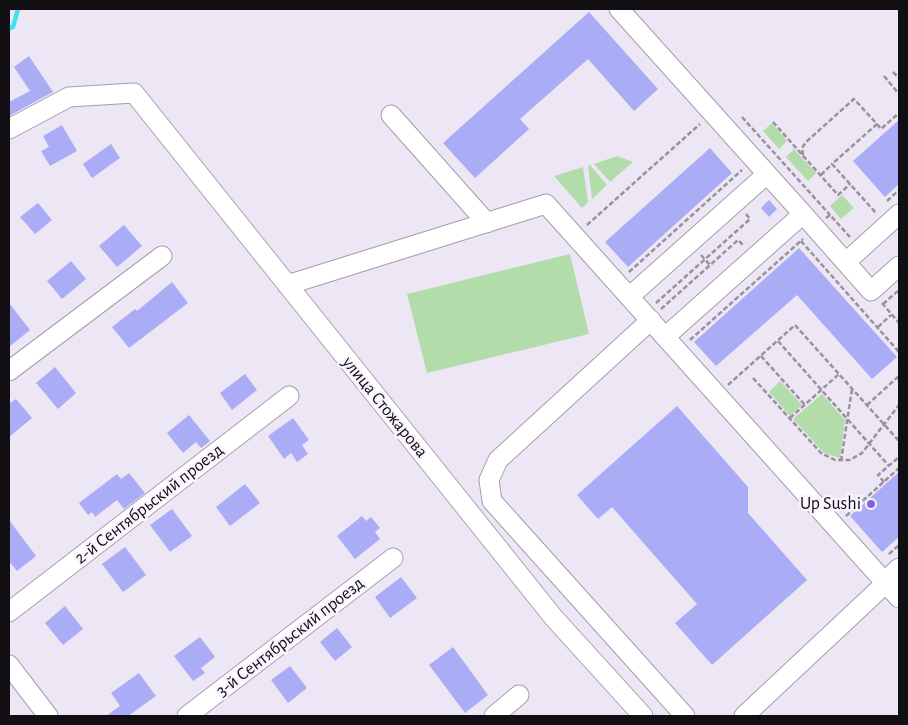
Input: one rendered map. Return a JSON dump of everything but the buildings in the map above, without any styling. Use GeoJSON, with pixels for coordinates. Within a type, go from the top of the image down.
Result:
{"type":"FeatureCollection","features":[{"type":"Feature","properties":{"kind":"street"},"geometry":{"type":"LineString","coordinates":[[619,9],[877,298],[899,266]]}},
{"type":"Feature","properties":{"kind":"street","name":"улица Стожарова"},"geometry":{"type":"LineString","coordinates":[[9,128],[69,97],[134,93],[554,618],[643,716]]}},
{"type":"Feature","properties":{"kind":"street"},"geometry":{"type":"LineString","coordinates":[[391,116],[487,223]]}},
{"type":"Feature","properties":{"kind":"street"},"geometry":{"type":"LineString","coordinates":[[630,297],[767,174]]}},
{"type":"Feature","properties":{"kind":"street"},"geometry":{"type":"LineString","coordinates":[[287,285],[546,204],[899,598]]}},
{"type":"Feature","properties":{"kind":"street"},"geometry":{"type":"LineString","coordinates":[[846,262],[893,220]]}},
{"type":"Feature","properties":{"kind":"street"},"geometry":{"type":"LineString","coordinates":[[672,344],[809,221]]}},
{"type":"Feature","properties":{"kind":"street"},"geometry":{"type":"LineString","coordinates":[[9,371],[162,256]]}},
{"type":"Feature","properties":{"kind":"street"},"geometry":{"type":"LineString","coordinates":[[650,320],[498,460],[489,480],[492,501],[686,716]]}},
{"type":"Feature","properties":{"kind":"street","name":"2-й Сентябрьский проезд"},"geometry":{"type":"LineString","coordinates":[[9,612],[289,396]]}},
{"type":"Feature","properties":{"kind":"street","name":"3-й Сентябрьский проезд"},"geometry":{"type":"LineString","coordinates":[[187,716],[393,558]]}},
{"type":"Feature","properties":{"kind":"street"},"geometry":{"type":"LineString","coordinates":[[744,716],[899,568]]}},
{"type":"Feature","properties":{"kind":"street"},"geometry":{"type":"LineString","coordinates":[[9,665],[48,716]]}},
{"type":"Feature","properties":{"kind":"street"},"geometry":{"type":"LineString","coordinates":[[494,716],[519,695]]}},
{"type":"Feature","properties":{"kind":"path"},"geometry":{"type":"LineString","coordinates":[[894,72],[899,78]]}},
{"type":"Feature","properties":{"kind":"path"},"geometry":{"type":"LineString","coordinates":[[884,76],[899,94]]}},
{"type":"Feature","properties":{"kind":"path"},"geometry":{"type":"LineString","coordinates":[[804,155],[802,148],[806,142],[854,99],[881,129],[899,113]]}},
{"type":"Feature","properties":{"kind":"path"},"geometry":{"type":"LineString","coordinates":[[575,236],[712,113]]}},
{"type":"Feature","properties":{"kind":"path"},"geometry":{"type":"LineString","coordinates":[[742,117],[860,249]]}},
{"type":"Feature","properties":{"kind":"path"},"geometry":{"type":"LineString","coordinates":[[773,122],[838,195],[850,184]]}},
{"type":"Feature","properties":{"kind":"path"},"geometry":{"type":"LineString","coordinates":[[821,175],[877,124]]}},
{"type":"Feature","properties":{"kind":"path"},"geometry":{"type":"LineString","coordinates":[[617,283],[769,147]]}},
{"type":"Feature","properties":{"kind":"path"},"geometry":{"type":"LineString","coordinates":[[832,164],[850,184],[893,220]]}},
{"type":"Feature","properties":{"kind":"path"},"geometry":{"type":"LineString","coordinates":[[672,344],[801,241],[809,221],[830,215]]}},
{"type":"Feature","properties":{"kind":"path"},"geometry":{"type":"LineString","coordinates":[[801,241],[899,352]]}},
{"type":"Feature","properties":{"kind":"path"},"geometry":{"type":"LineString","coordinates":[[899,290],[877,298],[899,322]]}},
{"type":"Feature","properties":{"kind":"path"},"geometry":{"type":"LineString","coordinates":[[878,327],[892,314]]}},
{"type":"Feature","properties":{"kind":"path"},"geometry":{"type":"LineString","coordinates":[[717,395],[795,325],[899,442]]}},
{"type":"Feature","properties":{"kind":"path"},"geometry":{"type":"LineString","coordinates":[[778,341],[889,466]]}},
{"type":"Feature","properties":{"kind":"path"},"geometry":{"type":"LineString","coordinates":[[761,356],[805,405]]}},
{"type":"Feature","properties":{"kind":"path"},"geometry":{"type":"LineString","coordinates":[[790,419],[839,374]]}},
{"type":"Feature","properties":{"kind":"path"},"geometry":{"type":"LineString","coordinates":[[753,378],[821,453],[827,458],[841,461],[856,457],[899,405]]}},
{"type":"Feature","properties":{"kind":"path"},"geometry":{"type":"LineString","coordinates":[[867,405],[899,378]]}},
{"type":"Feature","properties":{"kind":"path"},"geometry":{"type":"LineString","coordinates":[[841,461],[852,389]]}},
{"type":"Feature","properties":{"kind":"path"},"geometry":{"type":"LineString","coordinates":[[884,482],[878,476],[899,457]]}},
{"type":"Feature","properties":{"kind":"path"},"geometry":{"type":"LineString","coordinates":[[845,517],[899,468]]}},
{"type":"Feature","properties":{"kind":"green space"},"geometry":{"type":"Polygon","coordinates":[[[772,123],[787,141],[779,149],[763,131],[772,123]]]}},
{"type":"Feature","properties":{"kind":"green space"},"geometry":{"type":"Polygon","coordinates":[[[794,149],[816,173],[808,181],[786,157],[794,149]]]}},
{"type":"Feature","properties":{"kind":"green space"},"geometry":{"type":"Polygon","coordinates":[[[617,156],[633,162],[610,182],[594,164],[617,156]]]}},
{"type":"Feature","properties":{"kind":"green space"},"geometry":{"type":"Polygon","coordinates":[[[590,165],[607,185],[592,199],[588,166],[590,165]]]}},
{"type":"Feature","properties":{"kind":"green space"},"geometry":{"type":"Polygon","coordinates":[[[583,167],[588,202],[582,208],[554,176],[583,167]]]}},
{"type":"Feature","properties":{"kind":"green space"},"geometry":{"type":"Polygon","coordinates":[[[842,195],[854,208],[841,219],[830,206],[842,195]]]}},
{"type":"Feature","properties":{"kind":"green space"},"geometry":{"type":"Polygon","coordinates":[[[570,254],[589,334],[427,373],[407,294],[570,254]]]}},
{"type":"Feature","properties":{"kind":"green space"},"geometry":{"type":"Polygon","coordinates":[[[780,381],[802,405],[790,416],[769,392],[780,381]]]}},
{"type":"Feature","properties":{"kind":"green space"},"geometry":{"type":"Polygon","coordinates":[[[822,394],[845,420],[840,458],[824,453],[793,419],[822,394]]]}},
{"type":"Feature","properties":{"kind":"waterway"},"geometry":{"type":"LineString","coordinates":[[9,28],[13,27],[18,9]]}},
{"type":"Feature","properties":{"kind":"place","name":"Up Sushi"},"geometry":{"type":"Point","coordinates":[871,504]}}]}
